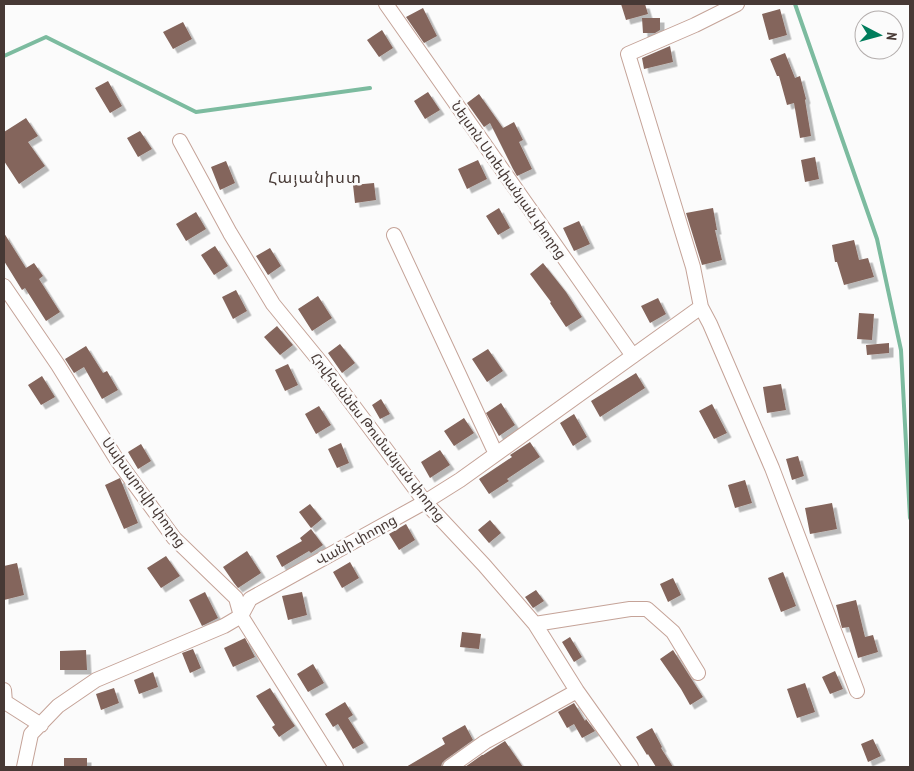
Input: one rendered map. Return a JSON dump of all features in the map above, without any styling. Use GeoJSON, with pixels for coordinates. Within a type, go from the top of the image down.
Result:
{"type":"FeatureCollection","features":[{"type":"Feature","properties":{"kind":"street","name":"Նելսոն Ստեփանյան փողոց"},"geometry":{"type":"LineString","coordinates":[[386,4],[632,356]]}},
{"type":"Feature","properties":{"kind":"street"},"geometry":{"type":"LineString","coordinates":[[737,4],[695,25],[628,54],[693,267],[701,307],[772,468],[857,691]]}},
{"type":"Feature","properties":{"kind":"street","name":"Հովհաննես Թումանյան փողոց"},"geometry":{"type":"LineString","coordinates":[[180,141],[230,233],[273,304],[327,371],[425,502],[484,565],[535,624],[577,691],[631,767]]}},
{"type":"Feature","properties":{"kind":"street"},"geometry":{"type":"LineString","coordinates":[[394,235],[496,454]]}},
{"type":"Feature","properties":{"kind":"street","name":"Սախարովի փողոց"},"geometry":{"type":"LineString","coordinates":[[4,286],[58,365],[118,460],[174,538],[236,598],[241,616],[336,767]]}},
{"type":"Feature","properties":{"kind":"street","name":"Վանի փողոց"},"geometry":{"type":"LineString","coordinates":[[24,767],[31,734],[58,706],[96,680],[224,626],[241,616],[250,599],[425,502],[460,480],[701,307]]}},
{"type":"Feature","properties":{"kind":"street"},"geometry":{"type":"LineString","coordinates":[[535,624],[630,609],[647,609],[674,632],[698,674]]}},
{"type":"Feature","properties":{"kind":"street"},"geometry":{"type":"LineString","coordinates":[[450,767],[485,742],[577,691]]}},
{"type":"Feature","properties":{"kind":"street"},"geometry":{"type":"LineString","coordinates":[[4,698],[41,725]]}},
{"type":"Feature","properties":{"kind":"building"},"geometry":{"type":"Polygon","coordinates":[[[621,4],[645,4],[648,14],[626,20],[621,4]]]}},
{"type":"Feature","properties":{"kind":"building"},"geometry":{"type":"Polygon","coordinates":[[[423,8],[437,36],[424,43],[406,17],[423,8]]]}},
{"type":"Feature","properties":{"kind":"building"},"geometry":{"type":"Polygon","coordinates":[[[780,9],[787,35],[769,40],[762,14],[780,9]]]}},
{"type":"Feature","properties":{"kind":"building"},"geometry":{"type":"Polygon","coordinates":[[[642,18],[660,18],[660,30],[655,33],[643,33],[642,18]]]}},
{"type":"Feature","properties":{"kind":"building"},"geometry":{"type":"Polygon","coordinates":[[[183,22],[192,39],[173,49],[163,32],[183,22]]]}},
{"type":"Feature","properties":{"kind":"building"},"geometry":{"type":"Polygon","coordinates":[[[382,30],[393,48],[379,57],[367,40],[382,30]]]}},
{"type":"Feature","properties":{"kind":"building"},"geometry":{"type":"Polygon","coordinates":[[[670,46],[673,62],[644,69],[642,58],[670,46]]]}},
{"type":"Feature","properties":{"kind":"building"},"geometry":{"type":"Polygon","coordinates":[[[785,53],[795,78],[800,76],[806,99],[811,136],[800,138],[794,103],[787,105],[779,76],[777,76],[770,59],[785,53]]]}},
{"type":"Feature","properties":{"kind":"building"},"geometry":{"type":"Polygon","coordinates":[[[108,81],[122,106],[110,113],[95,88],[108,81]]]}},
{"type":"Feature","properties":{"kind":"building"},"geometry":{"type":"Polygon","coordinates":[[[428,92],[440,110],[425,119],[414,101],[428,92]]]}},
{"type":"Feature","properties":{"kind":"building"},"geometry":{"type":"Polygon","coordinates":[[[479,94],[503,128],[514,122],[523,140],[519,142],[532,169],[517,176],[490,123],[484,127],[467,103],[479,94]]]}},
{"type":"Feature","properties":{"kind":"building"},"geometry":{"type":"Polygon","coordinates":[[[26,118],[38,136],[28,142],[45,166],[19,184],[4,161],[4,132],[26,118]]]}},
{"type":"Feature","properties":{"kind":"building"},"geometry":{"type":"Polygon","coordinates":[[[140,131],[152,149],[138,157],[127,138],[140,131]]]}},
{"type":"Feature","properties":{"kind":"building"},"geometry":{"type":"Polygon","coordinates":[[[815,157],[819,179],[805,182],[801,160],[815,157]]]}},
{"type":"Feature","properties":{"kind":"building"},"geometry":{"type":"Polygon","coordinates":[[[478,160],[487,179],[467,189],[458,169],[478,160]]]}},
{"type":"Feature","properties":{"kind":"building"},"geometry":{"type":"Polygon","coordinates":[[[226,161],[235,183],[220,190],[211,167],[226,161]]]}},
{"type":"Feature","properties":{"kind":"building"},"geometry":{"type":"Polygon","coordinates":[[[374,183],[376,200],[355,203],[353,185],[374,183]]]}},
{"type":"Feature","properties":{"kind":"building"},"geometry":{"type":"Polygon","coordinates":[[[499,208],[510,228],[498,235],[486,216],[499,208]]]}},
{"type":"Feature","properties":{"kind":"building"},"geometry":{"type":"Polygon","coordinates":[[[713,208],[717,230],[715,230],[722,260],[702,265],[686,213],[713,208]]]}},
{"type":"Feature","properties":{"kind":"building"},"geometry":{"type":"Polygon","coordinates":[[[196,212],[206,229],[186,241],[176,224],[196,212]]]}},
{"type":"Feature","properties":{"kind":"building"},"geometry":{"type":"Polygon","coordinates":[[[579,221],[590,244],[574,251],[563,228],[579,221]]]}},
{"type":"Feature","properties":{"kind":"building"},"geometry":{"type":"Polygon","coordinates":[[[4,233],[26,268],[34,263],[43,276],[39,279],[60,312],[46,321],[25,288],[22,290],[4,261],[4,233]]]}},
{"type":"Feature","properties":{"kind":"building"},"geometry":{"type":"Polygon","coordinates":[[[854,240],[859,260],[868,258],[874,277],[844,285],[837,262],[835,262],[832,245],[854,240]]]}},
{"type":"Feature","properties":{"kind":"building"},"geometry":{"type":"Polygon","coordinates":[[[215,246],[228,266],[214,275],[201,255],[215,246]]]}},
{"type":"Feature","properties":{"kind":"building"},"geometry":{"type":"Polygon","coordinates":[[[270,248],[281,266],[268,275],[256,256],[270,248]]]}},
{"type":"Feature","properties":{"kind":"building"},"geometry":{"type":"Polygon","coordinates":[[[543,263],[566,292],[582,317],[566,327],[551,302],[530,274],[543,263]]]}},
{"type":"Feature","properties":{"kind":"building"},"geometry":{"type":"Polygon","coordinates":[[[236,290],[247,311],[233,319],[222,297],[236,290]]]}},
{"type":"Feature","properties":{"kind":"building"},"geometry":{"type":"Polygon","coordinates":[[[318,296],[332,318],[312,331],[298,309],[318,296]]]}},
{"type":"Feature","properties":{"kind":"building"},"geometry":{"type":"Polygon","coordinates":[[[658,298],[666,314],[650,323],[641,306],[658,298]]]}},
{"type":"Feature","properties":{"kind":"building"},"geometry":{"type":"Polygon","coordinates":[[[859,313],[874,314],[872,340],[857,339],[859,313]]]}},
{"type":"Feature","properties":{"kind":"building"},"geometry":{"type":"Polygon","coordinates":[[[277,326],[293,345],[280,355],[264,337],[277,326]]]}},
{"type":"Feature","properties":{"kind":"building"},"geometry":{"type":"Polygon","coordinates":[[[889,343],[889,353],[867,355],[866,345],[889,343]]]}},
{"type":"Feature","properties":{"kind":"building"},"geometry":{"type":"Polygon","coordinates":[[[340,344],[355,363],[342,373],[328,353],[340,344]]]}},
{"type":"Feature","properties":{"kind":"building"},"geometry":{"type":"Polygon","coordinates":[[[86,346],[103,373],[107,371],[118,390],[102,399],[84,367],[74,373],[65,359],[86,346]]]}},
{"type":"Feature","properties":{"kind":"building"},"geometry":{"type":"Polygon","coordinates":[[[488,349],[503,371],[487,382],[472,359],[488,349]]]}},
{"type":"Feature","properties":{"kind":"building"},"geometry":{"type":"Polygon","coordinates":[[[288,364],[298,385],[285,391],[275,370],[288,364]]]}},
{"type":"Feature","properties":{"kind":"building"},"geometry":{"type":"Polygon","coordinates":[[[636,373],[645,388],[600,417],[591,401],[636,373]]]}},
{"type":"Feature","properties":{"kind":"building"},"geometry":{"type":"Polygon","coordinates":[[[42,376],[55,397],[41,405],[28,385],[42,376]]]}},
{"type":"Feature","properties":{"kind":"building"},"geometry":{"type":"Polygon","coordinates":[[[781,384],[786,410],[767,413],[763,387],[781,384]]]}},
{"type":"Feature","properties":{"kind":"building"},"geometry":{"type":"Polygon","coordinates":[[[381,399],[390,414],[380,419],[372,405],[381,399]]]}},
{"type":"Feature","properties":{"kind":"building"},"geometry":{"type":"Polygon","coordinates":[[[501,403],[515,425],[499,436],[486,413],[501,403]]]}},
{"type":"Feature","properties":{"kind":"building"},"geometry":{"type":"Polygon","coordinates":[[[712,404],[727,433],[714,439],[699,411],[712,404]]]}},
{"type":"Feature","properties":{"kind":"building"},"geometry":{"type":"Polygon","coordinates":[[[319,406],[331,425],[316,434],[305,414],[319,406]]]}},
{"type":"Feature","properties":{"kind":"building"},"geometry":{"type":"Polygon","coordinates":[[[574,414],[587,437],[573,446],[560,423],[574,414]]]}},
{"type":"Feature","properties":{"kind":"building"},"geometry":{"type":"Polygon","coordinates":[[[464,418],[474,433],[454,446],[444,431],[464,418]]]}},
{"type":"Feature","properties":{"kind":"building"},"geometry":{"type":"Polygon","coordinates":[[[530,442],[540,457],[507,479],[509,481],[489,494],[479,479],[512,457],[510,455],[530,442]]]}},
{"type":"Feature","properties":{"kind":"building"},"geometry":{"type":"Polygon","coordinates":[[[341,443],[349,463],[337,468],[328,449],[341,443]]]}},
{"type":"Feature","properties":{"kind":"building"},"geometry":{"type":"Polygon","coordinates":[[[141,444],[151,461],[138,469],[128,452],[141,444]]]}},
{"type":"Feature","properties":{"kind":"building"},"geometry":{"type":"Polygon","coordinates":[[[440,450],[450,465],[430,478],[421,462],[440,450]]]}},
{"type":"Feature","properties":{"kind":"building"},"geometry":{"type":"Polygon","coordinates":[[[798,456],[804,476],[792,480],[786,459],[798,456]]]}},
{"type":"Feature","properties":{"kind":"building"},"geometry":{"type":"Polygon","coordinates":[[[120,478],[138,523],[124,529],[105,485],[120,478]]]}},
{"type":"Feature","properties":{"kind":"building"},"geometry":{"type":"Polygon","coordinates":[[[745,480],[752,503],[735,508],[728,485],[745,480]]]}},
{"type":"Feature","properties":{"kind":"building"},"geometry":{"type":"Polygon","coordinates":[[[832,503],[837,529],[810,534],[805,508],[832,503]]]}},
{"type":"Feature","properties":{"kind":"building"},"geometry":{"type":"Polygon","coordinates":[[[310,504],[322,519],[311,528],[299,512],[310,504]]]}},
{"type":"Feature","properties":{"kind":"building"},"geometry":{"type":"Polygon","coordinates":[[[490,520],[501,533],[489,543],[478,530],[490,520]]]}},
{"type":"Feature","properties":{"kind":"building"},"geometry":{"type":"Polygon","coordinates":[[[406,524],[415,540],[399,550],[389,534],[406,524]]]}},
{"type":"Feature","properties":{"kind":"building"},"geometry":{"type":"Polygon","coordinates":[[[311,529],[323,545],[282,567],[276,556],[302,541],[300,538],[311,529]]]}},
{"type":"Feature","properties":{"kind":"building"},"geometry":{"type":"Polygon","coordinates":[[[247,551],[261,573],[238,588],[223,567],[247,551]]]}},
{"type":"Feature","properties":{"kind":"building"},"geometry":{"type":"Polygon","coordinates":[[[166,556],[180,576],[161,588],[147,568],[166,556]]]}},
{"type":"Feature","properties":{"kind":"building"},"geometry":{"type":"Polygon","coordinates":[[[350,562],[359,578],[342,588],[333,572],[350,562]]]}},
{"type":"Feature","properties":{"kind":"building"},"geometry":{"type":"Polygon","coordinates":[[[17,563],[24,595],[4,600],[4,566],[17,563]]]}},
{"type":"Feature","properties":{"kind":"building"},"geometry":{"type":"Polygon","coordinates":[[[783,572],[796,606],[781,612],[768,578],[783,572]]]}},
{"type":"Feature","properties":{"kind":"building"},"geometry":{"type":"Polygon","coordinates":[[[673,578],[681,595],[668,602],[660,584],[673,578]]]}},
{"type":"Feature","properties":{"kind":"building"},"geometry":{"type":"Polygon","coordinates":[[[536,590],[544,601],[533,608],[525,597],[536,590]]]}},
{"type":"Feature","properties":{"kind":"building"},"geometry":{"type":"Polygon","coordinates":[[[205,592],[218,618],[202,626],[189,600],[205,592]]]}},
{"type":"Feature","properties":{"kind":"building"},"geometry":{"type":"Polygon","coordinates":[[[302,592],[307,615],[288,620],[282,596],[302,592]]]}},
{"type":"Feature","properties":{"kind":"building"},"geometry":{"type":"Polygon","coordinates":[[[856,600],[865,637],[873,635],[878,652],[858,658],[849,627],[842,628],[836,605],[856,600]]]}},
{"type":"Feature","properties":{"kind":"building"},"geometry":{"type":"Polygon","coordinates":[[[462,632],[481,634],[479,649],[460,647],[462,632]]]}},
{"type":"Feature","properties":{"kind":"building"},"geometry":{"type":"Polygon","coordinates":[[[570,637],[582,657],[574,662],[562,642],[570,637]]]}},
{"type":"Feature","properties":{"kind":"building"},"geometry":{"type":"Polygon","coordinates":[[[245,638],[255,657],[233,667],[224,648],[245,638]]]}},
{"type":"Feature","properties":{"kind":"building"},"geometry":{"type":"Polygon","coordinates":[[[193,649],[201,668],[190,673],[182,653],[193,649]]]}},
{"type":"Feature","properties":{"kind":"building"},"geometry":{"type":"Polygon","coordinates":[[[86,650],[87,670],[60,670],[60,651],[86,650]]]}},
{"type":"Feature","properties":{"kind":"building"},"geometry":{"type":"Polygon","coordinates":[[[673,650],[703,697],[690,705],[660,659],[673,650]]]}},
{"type":"Feature","properties":{"kind":"building"},"geometry":{"type":"Polygon","coordinates":[[[313,664],[324,683],[308,692],[297,674],[313,664]]]}},
{"type":"Feature","properties":{"kind":"building"},"geometry":{"type":"Polygon","coordinates":[[[835,671],[843,689],[830,694],[822,677],[835,671]]]}},
{"type":"Feature","properties":{"kind":"building"},"geometry":{"type":"Polygon","coordinates":[[[153,672],[158,687],[139,694],[134,680],[153,672]]]}},
{"type":"Feature","properties":{"kind":"building"},"geometry":{"type":"Polygon","coordinates":[[[805,683],[815,712],[797,718],[787,689],[805,683]]]}},
{"type":"Feature","properties":{"kind":"building"},"geometry":{"type":"Polygon","coordinates":[[[114,688],[119,703],[101,710],[96,694],[114,688]]]}},
{"type":"Feature","properties":{"kind":"building"},"geometry":{"type":"Polygon","coordinates":[[[270,688],[295,726],[279,737],[272,727],[275,725],[256,696],[270,688]]]}},
{"type":"Feature","properties":{"kind":"building"},"geometry":{"type":"Polygon","coordinates":[[[345,702],[353,715],[348,718],[364,743],[353,749],[338,724],[333,727],[325,714],[345,702]]]}},
{"type":"Feature","properties":{"kind":"building"},"geometry":{"type":"Polygon","coordinates":[[[574,703],[585,721],[586,719],[595,731],[582,738],[574,724],[567,728],[558,712],[574,703]]]}},
{"type":"Feature","properties":{"kind":"building"},"geometry":{"type":"Polygon","coordinates":[[[465,725],[473,740],[445,760],[441,767],[406,767],[445,744],[442,738],[465,725]]]}},
{"type":"Feature","properties":{"kind":"building"},"geometry":{"type":"Polygon","coordinates":[[[652,728],[661,748],[673,767],[656,767],[636,737],[652,728]]]}},
{"type":"Feature","properties":{"kind":"building"},"geometry":{"type":"Polygon","coordinates":[[[873,739],[881,756],[868,762],[861,744],[873,739]]]}},
{"type":"Feature","properties":{"kind":"building"},"geometry":{"type":"Polygon","coordinates":[[[505,741],[523,767],[465,767],[482,755],[505,741]]]}},
{"type":"Feature","properties":{"kind":"building"},"geometry":{"type":"Polygon","coordinates":[[[64,758],[87,758],[87,767],[64,767],[64,758]]]}},
{"type":"Feature","properties":{"kind":"waterway"},"geometry":{"type":"LineString","coordinates":[[795,4],[877,239],[901,350],[910,518]]}},
{"type":"Feature","properties":{"kind":"waterway"},"geometry":{"type":"LineString","coordinates":[[4,56],[46,37],[196,112],[370,88]]}},
{"type":"Feature","properties":{"kind":"district","name":"Հայանիստ"},"geometry":{"type":"Point","coordinates":[315,177]}}]}
